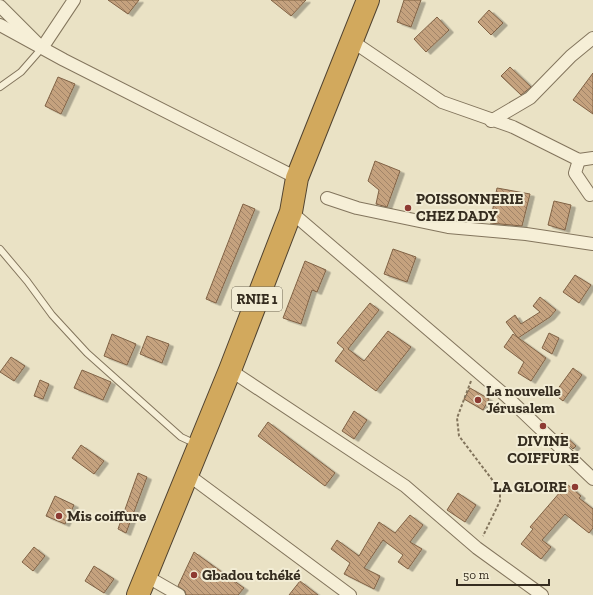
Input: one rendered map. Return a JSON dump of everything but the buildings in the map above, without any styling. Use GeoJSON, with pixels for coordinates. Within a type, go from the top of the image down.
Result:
{"type":"FeatureCollection","features":[{"type":"Feature","properties":{"kind":"highway","name":"RNIE 1"},"geometry":{"type":"LineString","coordinates":[[142,585],[230,370],[291,212],[297,178],[352,41],[365,1]]}},
{"type":"Feature","properties":{"kind":"street"},"geometry":{"type":"LineString","coordinates":[[42,48],[74,0]]}},
{"type":"Feature","properties":{"kind":"street"},"geometry":{"type":"LineString","coordinates":[[0,6],[42,48]]}},
{"type":"Feature","properties":{"kind":"street"},"geometry":{"type":"LineString","coordinates":[[0,26],[297,178]]}},
{"type":"Feature","properties":{"kind":"street"},"geometry":{"type":"LineString","coordinates":[[491,121],[530,98],[571,56],[593,38]]}},
{"type":"Feature","properties":{"kind":"street"},"geometry":{"type":"LineString","coordinates":[[352,41],[442,102],[491,121],[513,127],[579,160],[593,158]]}},
{"type":"Feature","properties":{"kind":"street"},"geometry":{"type":"LineString","coordinates":[[579,160],[575,173],[590,195]]}},
{"type":"Feature","properties":{"kind":"street"},"geometry":{"type":"LineString","coordinates":[[327,198],[357,208],[448,227],[526,234],[593,244]]}},
{"type":"Feature","properties":{"kind":"street"},"geometry":{"type":"LineString","coordinates":[[291,212],[506,396],[593,479]]}},
{"type":"Feature","properties":{"kind":"street"},"geometry":{"type":"LineString","coordinates":[[230,370],[405,486],[477,548],[542,595]]}},
{"type":"Feature","properties":{"kind":"street"},"geometry":{"type":"LineString","coordinates":[[187,474],[350,595]]}},
{"type":"Feature","properties":{"kind":"street"},"geometry":{"type":"LineString","coordinates":[[142,585],[179,595]]}},
{"type":"Feature","properties":{"kind":"lane"},"geometry":{"type":"LineString","coordinates":[[0,87],[21,72],[42,48]]}},
{"type":"Feature","properties":{"kind":"lane"},"geometry":{"type":"LineString","coordinates":[[0,249],[27,281],[52,315],[87,353],[181,438],[198,446]]}},
{"type":"Feature","properties":{"kind":"path"},"geometry":{"type":"LineString","coordinates":[[475,370],[457,418],[459,436],[496,482],[500,490],[500,501],[477,548]]}},
{"type":"Feature","properties":{"kind":"place","name":"POISSONNERIE CHEZ DADY"},"geometry":{"type":"Point","coordinates":[408,208]}},
{"type":"Feature","properties":{"kind":"place","name":"La nouvelle Jérusalem"},"geometry":{"type":"Point","coordinates":[478,400]}},
{"type":"Feature","properties":{"kind":"place","name":"DIVINE COIFFURE"},"geometry":{"type":"Point","coordinates":[543,426]}},
{"type":"Feature","properties":{"kind":"place","name":"LA GLOIRE"},"geometry":{"type":"Point","coordinates":[575,487]}},
{"type":"Feature","properties":{"kind":"place","name":"Mis coiffure"},"geometry":{"type":"Point","coordinates":[59,516]}},
{"type":"Feature","properties":{"kind":"place","name":"Gbadou tchéké"},"geometry":{"type":"Point","coordinates":[194,575]}}]}
